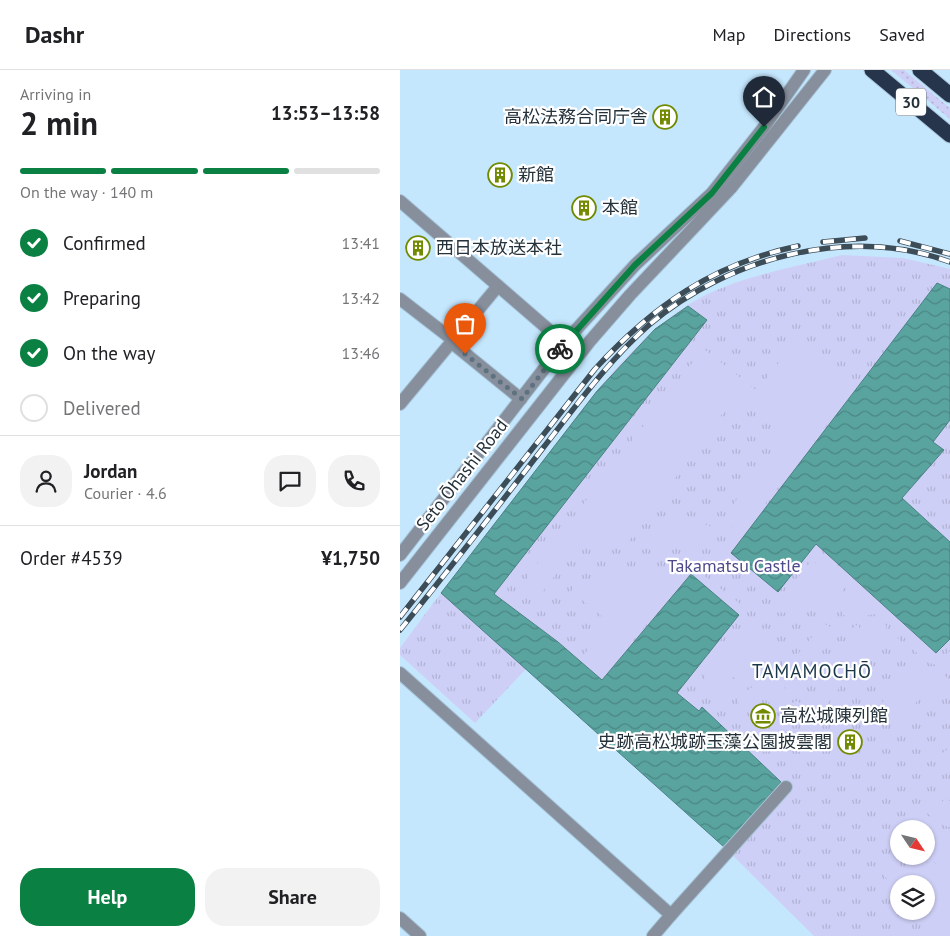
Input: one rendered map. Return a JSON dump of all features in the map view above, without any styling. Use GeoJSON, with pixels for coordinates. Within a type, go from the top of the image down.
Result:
{"type":"FeatureCollection","features":[{"type":"Feature","properties":{"kind":"highway","name":"30"},"geometry":{"type":"LineString","coordinates":[[872,70],[950,135]]}},
{"type":"Feature","properties":{"kind":"highway","name":"30"},"geometry":{"type":"LineString","coordinates":[[920,70],[950,95]]}},
{"type":"Feature","properties":{"kind":"street","name":"Seto Ōhashi Road"},"geometry":{"type":"LineString","coordinates":[[400,555],[564,343],[635,265],[712,193],[764,127],[804,70]]}},
{"type":"Feature","properties":{"kind":"street","name":"Seto Ōhashi Road"},"geometry":{"type":"LineString","coordinates":[[400,584],[590,341],[630,295],[731,188],[825,70]]}},
{"type":"Feature","properties":{"kind":"street"},"geometry":{"type":"LineString","coordinates":[[400,201],[564,343]]}},
{"type":"Feature","properties":{"kind":"street"},"geometry":{"type":"LineString","coordinates":[[400,404],[498,286]]}},
{"type":"Feature","properties":{"kind":"street"},"geometry":{"type":"LineString","coordinates":[[400,299],[522,399]]}},
{"type":"Feature","properties":{"kind":"street"},"geometry":{"type":"LineString","coordinates":[[400,673],[671,915]]}},
{"type":"Feature","properties":{"kind":"street"},"geometry":{"type":"LineString","coordinates":[[653,936],[786,787]]}},
{"type":"Feature","properties":{"kind":"street"},"geometry":{"type":"LineString","coordinates":[[400,918],[420,936]]}},
{"type":"Feature","properties":{"kind":"green space"},"geometry":{"type":"Polygon","coordinates":[[[891,70],[904,70],[950,108],[950,119],[891,70]]]}},
{"type":"Feature","properties":{"kind":"green space","name":"Takamatsu Castle"},"geometry":{"type":"Polygon","coordinates":[[[842,255],[903,258],[950,269],[950,936],[814,936],[724,847],[526,669],[475,723],[400,655],[400,648],[417,624],[592,397],[628,355],[648,336],[691,303],[745,279],[842,255]]]}},
{"type":"Feature","properties":{"kind":"green space"},"geometry":{"type":"Polygon","coordinates":[[[797,339],[857,386],[747,527],[740,532],[734,531],[731,520],[732,509],[743,490],[765,463],[773,443],[773,432],[772,425],[757,411],[745,406],[738,406],[725,410],[629,541],[625,544],[575,549],[535,602],[529,598],[536,587],[527,577],[702,350],[704,349],[757,391],[797,339]]]}},
{"type":"Feature","properties":{"kind":"green space"},"geometry":{"type":"Polygon","coordinates":[[[674,511],[714,528],[716,531],[711,546],[699,542],[647,542],[667,513],[674,511]]]}},
{"type":"Feature","properties":{"kind":"green space"},"geometry":{"type":"Polygon","coordinates":[[[731,554],[777,592],[771,599],[729,561],[731,554]]]}},
{"type":"Feature","properties":{"kind":"green space"},"geometry":{"type":"Polygon","coordinates":[[[812,560],[816,564],[821,563],[831,571],[840,568],[851,580],[832,604],[780,612],[787,602],[784,595],[812,560]]]}},
{"type":"Feature","properties":{"kind":"green space"},"geometry":{"type":"Polygon","coordinates":[[[684,566],[693,567],[744,607],[739,614],[690,572],[602,678],[580,660],[609,622],[582,600],[578,602],[569,594],[579,580],[592,587],[598,579],[611,574],[684,566]]]}},
{"type":"Feature","properties":{"kind":"green space"},"geometry":{"type":"Polygon","coordinates":[[[854,589],[937,664],[950,651],[950,669],[923,661],[906,639],[881,615],[863,616],[858,612],[857,615],[850,618],[842,614],[841,608],[854,589]]]}},
{"type":"Feature","properties":{"kind":"green space"},"geometry":{"type":"Polygon","coordinates":[[[875,620],[883,622],[887,627],[870,649],[867,659],[868,664],[860,675],[855,671],[864,649],[861,625],[864,624],[863,622],[875,620]]]}},
{"type":"Feature","properties":{"kind":"green space"},"geometry":{"type":"Polygon","coordinates":[[[825,624],[832,628],[834,636],[814,661],[802,662],[796,656],[822,625],[825,624]]]}},
{"type":"Feature","properties":{"kind":"green space"},"geometry":{"type":"Polygon","coordinates":[[[855,625],[859,626],[862,652],[855,669],[850,675],[840,667],[849,664],[848,639],[855,625]]]}},
{"type":"Feature","properties":{"kind":"green space"},"geometry":{"type":"Polygon","coordinates":[[[744,627],[758,636],[765,628],[769,632],[776,644],[774,664],[746,683],[726,674],[707,682],[704,676],[744,627]]]}},
{"type":"Feature","properties":{"kind":"green space"},"geometry":{"type":"Polygon","coordinates":[[[890,629],[924,669],[940,672],[950,680],[950,698],[941,692],[935,700],[924,692],[897,727],[876,711],[910,664],[883,644],[869,661],[876,646],[890,629]]]}},
{"type":"Feature","properties":{"kind":"green space"},"geometry":{"type":"Polygon","coordinates":[[[768,677],[780,682],[787,691],[781,703],[775,706],[755,693],[744,709],[739,707],[738,700],[746,691],[768,677]]]}},
{"type":"Feature","properties":{"kind":"green space"},"geometry":{"type":"Polygon","coordinates":[[[724,681],[736,689],[731,698],[718,693],[714,688],[715,685],[724,681]]]}},
{"type":"Feature","properties":{"kind":"green space"},"geometry":{"type":"Polygon","coordinates":[[[829,681],[839,688],[823,710],[819,694],[829,681]]]}},
{"type":"Feature","properties":{"kind":"green space"},"geometry":{"type":"Polygon","coordinates":[[[796,701],[812,708],[811,720],[813,726],[810,732],[797,723],[786,710],[788,706],[796,701]]]}},
{"type":"Feature","properties":{"kind":"green space"},"geometry":{"type":"Polygon","coordinates":[[[948,749],[950,750],[950,767],[933,755],[926,764],[923,761],[928,753],[941,754],[948,749]]]}},
{"type":"Feature","properties":{"kind":"green space"},"geometry":{"type":"Polygon","coordinates":[[[945,798],[950,801],[950,827],[945,826],[924,811],[927,807],[935,812],[945,798]]]}},
{"type":"Feature","properties":{"kind":"green space"},"geometry":{"type":"Polygon","coordinates":[[[939,833],[950,837],[950,869],[935,858],[935,840],[939,833]]]}},
{"type":"Feature","properties":{"kind":"green space"},"geometry":{"type":"Polygon","coordinates":[[[890,856],[890,865],[900,865],[900,869],[910,875],[890,875],[890,882],[881,873],[880,868],[890,856]]]}},
{"type":"Feature","properties":{"kind":"green space"},"geometry":{"type":"Polygon","coordinates":[[[935,863],[950,875],[950,888],[947,890],[950,892],[950,931],[943,934],[929,920],[935,920],[935,875],[913,875],[919,865],[935,865],[935,863]]]}},
{"type":"Feature","properties":{"kind":"water"},"geometry":{"type":"Polygon","coordinates":[[[937,283],[950,289],[950,420],[933,442],[944,450],[902,498],[950,542],[950,639],[936,653],[816,544],[778,592],[731,553],[937,283]]]}},
{"type":"Feature","properties":{"kind":"water"},"geometry":{"type":"Polygon","coordinates":[[[688,306],[707,320],[494,594],[558,642],[602,680],[691,574],[739,615],[677,693],[699,711],[702,707],[781,782],[724,847],[441,593],[597,391],[655,329],[688,306]]]}},
{"type":"Feature","properties":{"kind":"railway"},"geometry":{"type":"LineString","coordinates":[[823,242],[865,238]]}},
{"type":"Feature","properties":{"kind":"railway"},"geometry":{"type":"LineString","coordinates":[[900,241],[950,254]]}},
{"type":"Feature","properties":{"kind":"railway"},"geometry":{"type":"LineString","coordinates":[[400,617],[595,369],[617,346],[662,307],[712,276],[767,254],[798,246]]}},
{"type":"Feature","properties":{"kind":"railway"},"geometry":{"type":"LineString","coordinates":[[400,630],[606,369],[649,325],[681,301],[716,281],[753,265],[792,254],[832,248],[872,247],[912,251],[950,262]]}},
{"type":"Feature","properties":{"kind":"way so far"},"geometry":{"type":"LineString","coordinates":[[465,354],[522,399],[560,349]]}},
{"type":"Feature","properties":{"kind":"place","name":"高松法務合同庁舎"},"geometry":{"type":"Point","coordinates":[665,117]}},
{"type":"Feature","properties":{"kind":"place","name":"新館"},"geometry":{"type":"Point","coordinates":[500,175]}},
{"type":"Feature","properties":{"kind":"place","name":"本館"},"geometry":{"type":"Point","coordinates":[584,208]}},
{"type":"Feature","properties":{"kind":"place","name":"西日本放送本社"},"geometry":{"type":"Point","coordinates":[418,248]}},
{"type":"Feature","properties":{"kind":"place","name":"高松城陳列館"},"geometry":{"type":"Point","coordinates":[763,716]}},
{"type":"Feature","properties":{"kind":"place","name":"史跡高松城跡玉藻公園披雲閣"},"geometry":{"type":"Point","coordinates":[850,742]}},
{"type":"Feature","properties":{"kind":"district","name":"TAMAMOCHŌ"},"geometry":{"type":"Point","coordinates":[812,671]}},
{"type":"Feature","properties":{"kind":"route"},"geometry":{"type":"LineString","coordinates":[[560,349],[635,265],[712,193],[764,127]]}}]}
